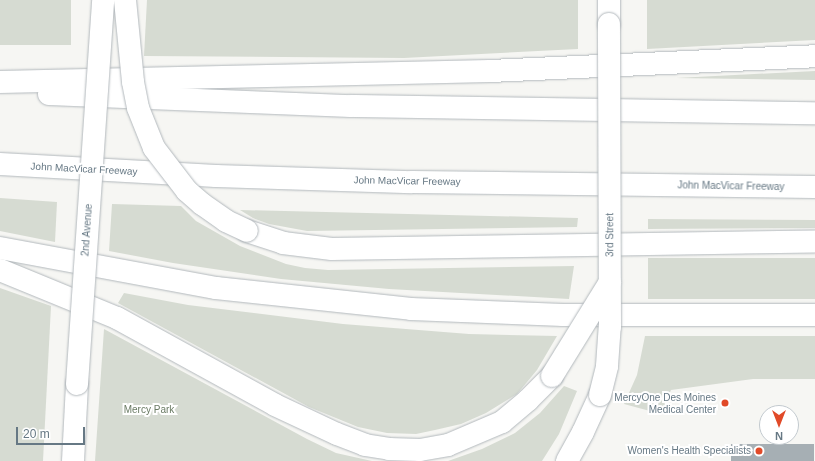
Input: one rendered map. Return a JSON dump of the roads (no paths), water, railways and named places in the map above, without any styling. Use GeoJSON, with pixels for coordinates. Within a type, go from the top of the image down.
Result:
{"type":"FeatureCollection","features":[{"type":"Feature","properties":{"kind":"main road","name":"2nd Avenue"},"geometry":{"type":"LineString","coordinates":[[73,461],[103,0]]}},
{"type":"Feature","properties":{"kind":"main road"},"geometry":{"type":"LineString","coordinates":[[125,0],[133,82],[138,108],[154,148],[187,191],[226,221],[246,231],[283,243],[332,249],[815,241]]}},
{"type":"Feature","properties":{"kind":"main road","name":"3rd Street"},"geometry":{"type":"LineString","coordinates":[[567,461],[583,432],[600,395],[607,366],[610,282],[609,0]]}},
{"type":"Feature","properties":{"kind":"main road"},"geometry":{"type":"LineString","coordinates":[[0,82],[490,71],[815,56]]}},
{"type":"Feature","properties":{"kind":"main road"},"geometry":{"type":"LineString","coordinates":[[0,91],[204,102],[351,106],[815,113]]}},
{"type":"Feature","properties":{"kind":"main road","name":"John MacVicar Freeway"},"geometry":{"type":"LineString","coordinates":[[0,164],[216,176],[404,182],[815,187]]}},
{"type":"Feature","properties":{"kind":"main road"},"geometry":{"type":"LineString","coordinates":[[0,248],[216,288],[411,309],[562,315],[815,315]]}},
{"type":"Feature","properties":{"kind":"main road"},"geometry":{"type":"LineString","coordinates":[[0,270],[117,318],[275,405],[337,434],[365,446],[388,449],[420,450],[448,445],[502,422],[528,400],[552,376],[610,282]]}},
{"type":"Feature","properties":{"kind":"place","name":"MercyOne Des Moines Medical Center"},"geometry":{"type":"Point","coordinates":[725,403]}},
{"type":"Feature","properties":{"kind":"place","name":"Women's Health Specialists"},"geometry":{"type":"Point","coordinates":[759,451]}},
{"type":"Feature","properties":{"kind":"park label","name":"Mercy Park"},"geometry":{"type":"Point","coordinates":[149,410]}}]}
